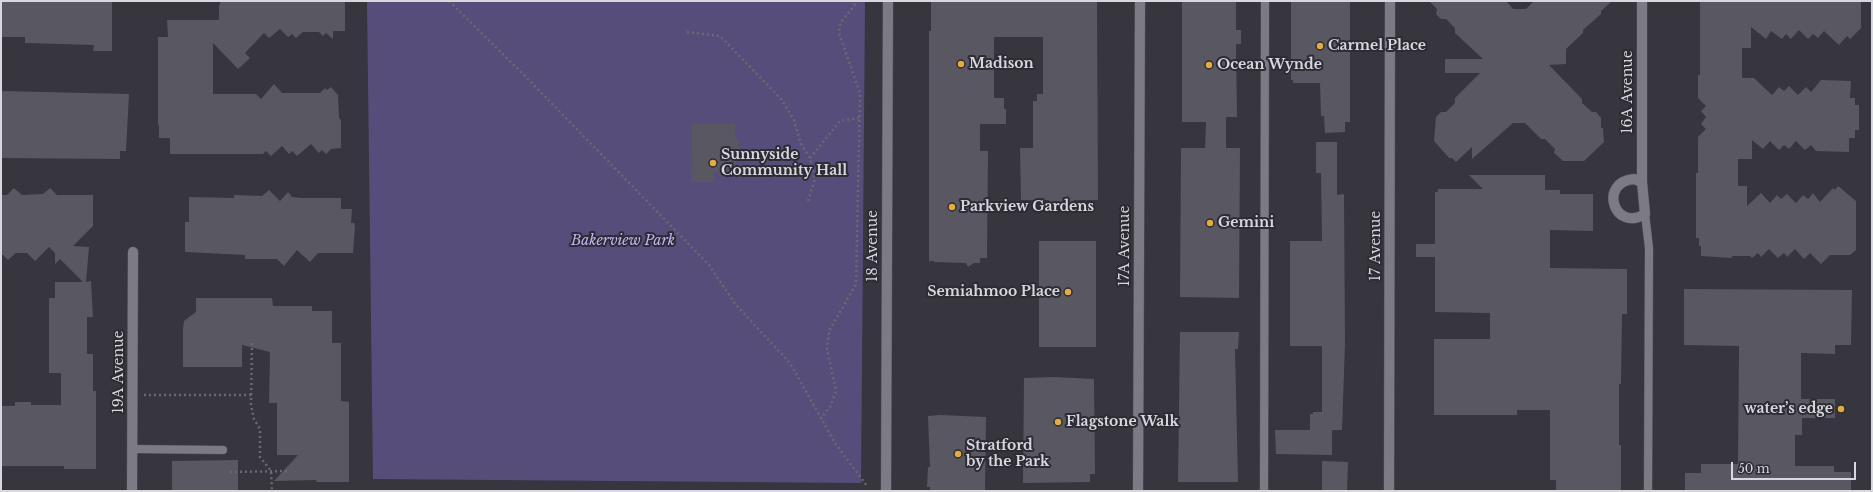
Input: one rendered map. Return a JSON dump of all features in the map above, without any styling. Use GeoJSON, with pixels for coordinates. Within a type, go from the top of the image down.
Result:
{"type":"FeatureCollection","features":[{"type":"Feature","properties":{"kind":"street","name":"18 Avenue"},"geometry":{"type":"LineString","coordinates":[[886,491],[888,1]]}},
{"type":"Feature","properties":{"kind":"street","name":"17A Avenue"},"geometry":{"type":"LineString","coordinates":[[1138,491],[1140,1]]}},
{"type":"Feature","properties":{"kind":"street","name":"17 Avenue"},"geometry":{"type":"LineString","coordinates":[[1389,491],[1390,1]]}},
{"type":"Feature","properties":{"kind":"street","name":"16A Avenue"},"geometry":{"type":"LineString","coordinates":[[1642,1],[1642,182],[1645,214]]}},
{"type":"Feature","properties":{"kind":"street"},"geometry":{"type":"LineString","coordinates":[[1642,182],[1634,180],[1621,183],[1616,188],[1613,200],[1614,206],[1622,216],[1634,219],[1645,214]]}},
{"type":"Feature","properties":{"kind":"street","name":"19A Avenue"},"geometry":{"type":"LineString","coordinates":[[132,491],[133,252]]}},
{"type":"Feature","properties":{"kind":"lane"},"geometry":{"type":"LineString","coordinates":[[1264,491],[1265,1]]}},
{"type":"Feature","properties":{"kind":"lane"},"geometry":{"type":"LineString","coordinates":[[1645,214],[1648,248],[1648,491]]}},
{"type":"Feature","properties":{"kind":"lane"},"geometry":{"type":"LineString","coordinates":[[132,449],[223,450]]}},
{"type":"Feature","properties":{"kind":"path"},"geometry":{"type":"LineString","coordinates":[[449,1],[525,76],[709,265],[736,305],[790,363],[834,443],[867,486]]}},
{"type":"Feature","properties":{"kind":"path"},"geometry":{"type":"LineString","coordinates":[[820,419],[830,407],[836,391],[827,349],[829,331],[856,284],[860,93],[839,33],[840,23],[854,6],[856,1]]}},
{"type":"Feature","properties":{"kind":"path"},"geometry":{"type":"LineString","coordinates":[[687,32],[720,36],[781,99],[794,120],[801,144],[810,158],[815,179],[808,201]]}},
{"type":"Feature","properties":{"kind":"path"},"geometry":{"type":"LineString","coordinates":[[810,158],[840,121],[859,118]]}},
{"type":"Feature","properties":{"kind":"path"},"geometry":{"type":"LineString","coordinates":[[252,343],[251,405],[254,419],[260,429],[260,457],[271,471],[272,491]]}},
{"type":"Feature","properties":{"kind":"path"},"geometry":{"type":"LineString","coordinates":[[133,395],[252,395]]}},
{"type":"Feature","properties":{"kind":"path"},"geometry":{"type":"LineString","coordinates":[[230,472],[287,471]]}},
{"type":"Feature","properties":{"kind":"green space","name":"Bakerview Park"},"geometry":{"type":"Polygon","coordinates":[[[367,1],[865,1],[861,483],[373,479],[367,1]]]}},
{"type":"Feature","properties":{"kind":"building"},"geometry":{"type":"Polygon","coordinates":[[[1,1],[112,1],[112,51],[93,51],[94,45],[25,43],[25,37],[1,37],[1,1]]]}},
{"type":"Feature","properties":{"kind":"building"},"geometry":{"type":"Polygon","coordinates":[[[221,1],[344,1],[345,31],[333,31],[333,39],[326,33],[323,36],[319,32],[303,32],[296,38],[292,34],[288,37],[280,29],[269,38],[264,33],[245,53],[250,58],[238,69],[213,43],[213,94],[256,94],[261,99],[274,84],[282,93],[320,93],[325,88],[327,90],[331,87],[338,95],[339,118],[341,120],[341,148],[331,149],[326,154],[322,150],[319,153],[311,144],[297,156],[292,151],[289,154],[282,146],[271,156],[266,151],[263,154],[170,154],[170,138],[159,138],[158,37],[168,37],[167,20],[219,20],[219,6],[221,1]]]}},
{"type":"Feature","properties":{"kind":"building"},"geometry":{"type":"Polygon","coordinates":[[[931,1],[1097,1],[1098,200],[1074,200],[1074,204],[1052,204],[1049,203],[1049,200],[1021,200],[1020,148],[1033,148],[1033,101],[1037,101],[1037,94],[1043,94],[1043,37],[994,37],[994,98],[1004,98],[1006,124],[980,124],[980,151],[988,151],[987,258],[980,258],[980,263],[974,263],[968,267],[966,263],[929,261],[929,31],[931,31],[931,1]]]}},
{"type":"Feature","properties":{"kind":"building"},"geometry":{"type":"Polygon","coordinates":[[[1182,1],[1236,1],[1236,30],[1241,30],[1241,44],[1236,44],[1237,117],[1226,117],[1226,148],[1240,148],[1239,298],[1180,297],[1181,148],[1205,148],[1206,122],[1182,122],[1182,1]]]}},
{"type":"Feature","properties":{"kind":"building","name":"Carmel Place"},"geometry":{"type":"Polygon","coordinates":[[[1291,1],[1350,1],[1350,122],[1345,122],[1345,132],[1325,133],[1324,116],[1321,116],[1320,83],[1293,83],[1293,80],[1291,80],[1291,1]]]}},
{"type":"Feature","properties":{"kind":"building"},"geometry":{"type":"Polygon","coordinates":[[[1429,1],[1506,1],[1513,9],[1526,9],[1534,1],[1612,1],[1601,11],[1601,14],[1583,30],[1583,33],[1566,49],[1566,64],[1549,65],[1582,99],[1582,103],[1592,112],[1596,112],[1601,118],[1601,128],[1603,128],[1604,142],[1584,161],[1563,161],[1554,153],[1555,149],[1545,139],[1541,139],[1525,123],[1513,123],[1472,159],[1472,147],[1456,162],[1452,158],[1449,158],[1434,141],[1436,117],[1441,112],[1446,112],[1455,103],[1455,98],[1480,73],[1445,73],[1445,59],[1483,59],[1455,33],[1455,28],[1446,19],[1441,19],[1436,14],[1437,9],[1429,1]]]}},
{"type":"Feature","properties":{"kind":"building"},"geometry":{"type":"Polygon","coordinates":[[[1700,1],[1861,1],[1861,28],[1850,39],[1847,36],[1839,45],[1824,31],[1818,38],[1813,34],[1808,39],[1799,30],[1791,39],[1786,34],[1782,39],[1771,31],[1766,39],[1751,27],[1751,48],[1742,48],[1742,78],[1754,78],[1772,95],[1779,87],[1784,91],[1789,86],[1798,95],[1806,87],[1811,92],[1821,80],[1851,81],[1850,98],[1855,98],[1855,105],[1859,105],[1859,130],[1855,130],[1855,138],[1849,138],[1849,152],[1816,151],[1811,145],[1805,150],[1796,141],[1789,149],[1784,145],[1779,150],[1770,141],[1763,149],[1752,140],[1752,159],[1738,159],[1738,186],[1747,186],[1747,206],[1761,193],[1770,203],[1777,195],[1781,199],[1787,194],[1796,203],[1803,195],[1808,199],[1813,193],[1820,202],[1833,188],[1835,190],[1838,186],[1856,201],[1856,250],[1850,255],[1830,255],[1821,264],[1810,253],[1804,259],[1795,249],[1787,257],[1784,253],[1778,258],[1769,249],[1761,257],[1758,253],[1752,258],[1750,256],[1732,256],[1732,258],[1701,256],[1699,238],[1696,238],[1696,173],[1698,173],[1698,137],[1706,129],[1701,124],[1706,117],[1701,111],[1706,106],[1698,98],[1698,75],[1700,75],[1700,1]]]}},
{"type":"Feature","properties":{"kind":"building"},"geometry":{"type":"Polygon","coordinates":[[[1,91],[129,94],[126,151],[120,151],[120,159],[1,158],[1,91]]]}},
{"type":"Feature","properties":{"kind":"building","name":"Sunnyside Community Hall"},"geometry":{"type":"Polygon","coordinates":[[[692,124],[735,124],[735,139],[739,139],[739,153],[736,153],[736,172],[714,172],[714,182],[691,182],[692,124]]]}},
{"type":"Feature","properties":{"kind":"building"},"geometry":{"type":"Polygon","coordinates":[[[1316,142],[1337,142],[1337,195],[1344,194],[1345,344],[1342,430],[1332,430],[1332,455],[1276,454],[1275,430],[1310,430],[1310,414],[1313,414],[1313,412],[1322,412],[1322,346],[1290,346],[1290,241],[1322,241],[1321,173],[1316,173],[1316,142]]]}},
{"type":"Feature","properties":{"kind":"building"},"geometry":{"type":"Polygon","coordinates":[[[1469,175],[1545,175],[1545,190],[1560,190],[1560,194],[1593,194],[1593,231],[1550,230],[1550,268],[1627,269],[1627,314],[1622,314],[1621,384],[1619,384],[1621,491],[1556,490],[1556,480],[1550,480],[1550,410],[1517,410],[1517,415],[1434,415],[1434,339],[1490,339],[1490,313],[1435,312],[1435,257],[1416,257],[1416,244],[1435,244],[1435,192],[1438,192],[1438,189],[1483,189],[1469,175]]]}},
{"type":"Feature","properties":{"kind":"building"},"geometry":{"type":"Polygon","coordinates":[[[14,188],[22,195],[43,194],[50,188],[57,195],[93,195],[93,226],[73,246],[89,247],[86,282],[91,281],[93,317],[87,317],[87,354],[93,354],[93,391],[96,391],[96,469],[64,469],[64,466],[1,466],[1,406],[15,406],[15,402],[31,402],[31,405],[61,405],[61,373],[49,373],[49,298],[55,298],[55,282],[83,282],[60,259],[55,264],[55,253],[49,247],[35,261],[27,253],[16,253],[8,260],[1,253],[1,195],[7,195],[14,188]]]}},
{"type":"Feature","properties":{"kind":"building"},"geometry":{"type":"Polygon","coordinates":[[[269,190],[280,201],[288,192],[292,197],[341,198],[341,209],[352,209],[351,223],[354,223],[355,226],[353,253],[318,253],[310,262],[297,250],[284,266],[277,259],[245,259],[245,255],[185,252],[185,222],[189,222],[189,197],[234,198],[234,195],[262,196],[269,190]]]}},
{"type":"Feature","properties":{"kind":"building","name":"Semiahmoo Place"},"geometry":{"type":"Polygon","coordinates":[[[1039,241],[1096,241],[1096,347],[1039,347],[1039,241]]]}},
{"type":"Feature","properties":{"kind":"building"},"geometry":{"type":"Polygon","coordinates":[[[1684,289],[1852,290],[1851,345],[1835,345],[1835,354],[1801,353],[1801,399],[1835,399],[1835,418],[1802,418],[1802,435],[1795,435],[1795,466],[1834,466],[1834,472],[1851,472],[1851,491],[1685,491],[1685,473],[1701,473],[1701,464],[1738,464],[1739,346],[1684,345],[1684,289]]]}},
{"type":"Feature","properties":{"kind":"building"},"geometry":{"type":"Polygon","coordinates":[[[196,298],[272,298],[273,306],[312,306],[312,311],[332,311],[332,343],[341,343],[341,401],[349,402],[349,482],[316,482],[317,480],[274,481],[298,455],[277,455],[277,403],[269,403],[270,352],[242,345],[242,367],[183,367],[184,321],[196,312],[196,298]]]}},
{"type":"Feature","properties":{"kind":"building"},"geometry":{"type":"Polygon","coordinates":[[[1180,332],[1239,332],[1238,349],[1235,349],[1238,482],[1178,482],[1180,332]]]}},
{"type":"Feature","properties":{"kind":"building","name":"Flagstone Walk"},"geometry":{"type":"Polygon","coordinates":[[[1054,377],[1094,379],[1095,474],[1090,474],[1090,482],[1023,483],[1024,378],[1054,377]]]}},
{"type":"Feature","properties":{"kind":"building","name":"Stratford by the Park"},"geometry":{"type":"Polygon","coordinates":[[[940,415],[986,417],[985,491],[930,491],[930,487],[927,487],[928,467],[930,467],[928,416],[940,415]]]}},
{"type":"Feature","properties":{"kind":"building"},"geometry":{"type":"Polygon","coordinates":[[[238,460],[238,491],[172,491],[172,461],[238,460]]]}},
{"type":"Feature","properties":{"kind":"building"},"geometry":{"type":"Polygon","coordinates":[[[1322,461],[1348,462],[1347,491],[1322,491],[1322,461]]]}},
{"type":"Feature","properties":{"kind":"place","name":"Carmel Place"},"geometry":{"type":"Point","coordinates":[1320,46]}},
{"type":"Feature","properties":{"kind":"place","name":"Madison"},"geometry":{"type":"Point","coordinates":[961,64]}},
{"type":"Feature","properties":{"kind":"place","name":"Ocean Wynde"},"geometry":{"type":"Point","coordinates":[1209,65]}},
{"type":"Feature","properties":{"kind":"place","name":"Sunnyside Community Hall"},"geometry":{"type":"Point","coordinates":[713,163]}},
{"type":"Feature","properties":{"kind":"place","name":"Parkview Gardens"},"geometry":{"type":"Point","coordinates":[952,207]}},
{"type":"Feature","properties":{"kind":"place","name":"Gemini"},"geometry":{"type":"Point","coordinates":[1210,223]}},
{"type":"Feature","properties":{"kind":"place","name":"Semiahmoo Place"},"geometry":{"type":"Point","coordinates":[1068,292]}},
{"type":"Feature","properties":{"kind":"place","name":"water’s edge"},"geometry":{"type":"Point","coordinates":[1841,409]}},
{"type":"Feature","properties":{"kind":"place","name":"Flagstone Walk"},"geometry":{"type":"Point","coordinates":[1058,422]}},
{"type":"Feature","properties":{"kind":"place","name":"Stratford by the Park"},"geometry":{"type":"Point","coordinates":[958,454]}}]}
